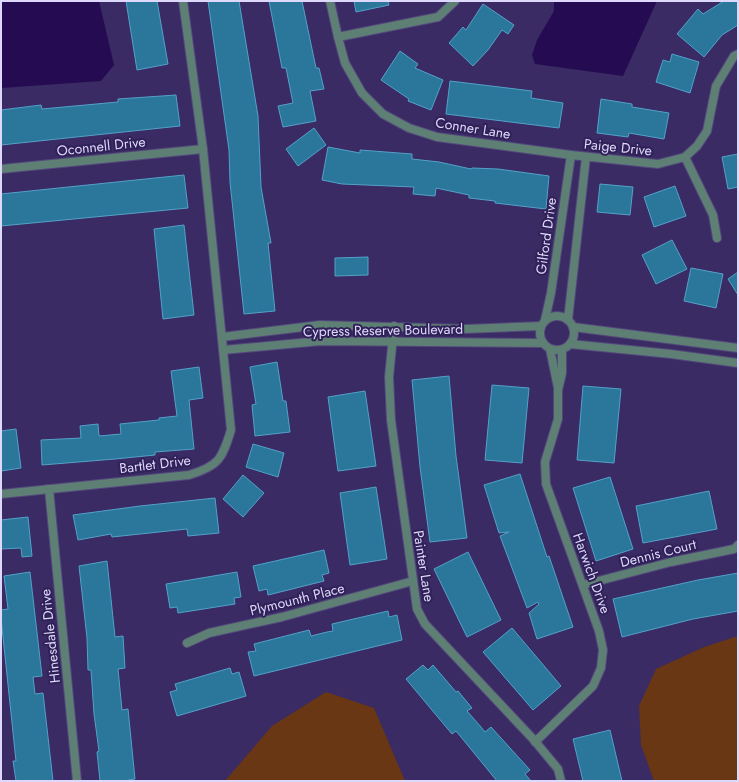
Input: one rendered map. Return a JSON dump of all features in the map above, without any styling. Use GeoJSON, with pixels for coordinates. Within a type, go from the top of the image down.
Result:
{"type":"FeatureCollection","features":[{"type":"Feature","properties":{"kind":"street"},"geometry":{"type":"LineString","coordinates":[[183,1],[203,149],[223,350]]}},
{"type":"Feature","properties":{"kind":"street","name":"Conner Lane"},"geometry":{"type":"LineString","coordinates":[[330,1],[345,63],[362,93],[382,114],[409,128],[437,137],[571,155]]}},
{"type":"Feature","properties":{"kind":"street"},"geometry":{"type":"LineString","coordinates":[[338,37],[438,17],[455,1]]}},
{"type":"Feature","properties":{"kind":"street"},"geometry":{"type":"LineString","coordinates":[[717,238],[713,215],[685,157],[697,146],[707,131],[716,86],[734,56],[738,54]]}},
{"type":"Feature","properties":{"kind":"street","name":"Oconnell Drive"},"geometry":{"type":"LineString","coordinates":[[1,169],[203,149]]}},
{"type":"Feature","properties":{"kind":"street","name":"Paige Drive"},"geometry":{"type":"LineString","coordinates":[[571,155],[658,164],[685,157]]}},
{"type":"Feature","properties":{"kind":"street","name":"Gilford Drive"},"geometry":{"type":"LineString","coordinates":[[543,323],[551,293],[571,155]]}},
{"type":"Feature","properties":{"kind":"street"},"geometry":{"type":"LineString","coordinates":[[568,320],[586,157]]}},
{"type":"Feature","properties":{"kind":"street"},"geometry":{"type":"LineString","coordinates":[[552,316],[560,316],[568,320],[573,327],[574,336],[570,344],[562,350],[550,349],[543,343],[540,332],[543,323],[552,316]]}},
{"type":"Feature","properties":{"kind":"street","name":"Cypress Reserve Boulevard"},"geometry":{"type":"LineString","coordinates":[[222,337],[320,325],[465,329],[543,323]]}},
{"type":"Feature","properties":{"kind":"street","name":"Painter Lane"},"geometry":{"type":"LineString","coordinates":[[394,326],[389,377],[391,420],[417,609],[425,624],[535,742],[558,769],[560,781]]}},
{"type":"Feature","properties":{"kind":"street"},"geometry":{"type":"LineString","coordinates":[[573,327],[738,348]]}},
{"type":"Feature","properties":{"kind":"street","name":"Cypress Reserve Boulevard"},"geometry":{"type":"LineString","coordinates":[[223,350],[321,341],[543,343]]}},
{"type":"Feature","properties":{"kind":"street"},"geometry":{"type":"LineString","coordinates":[[570,344],[738,363]]}},
{"type":"Feature","properties":{"kind":"street"},"geometry":{"type":"LineString","coordinates":[[711,360],[715,345]]}},
{"type":"Feature","properties":{"kind":"street","name":"Harwich Drive"},"geometry":{"type":"LineString","coordinates":[[550,349],[553,374],[558,390]]}},
{"type":"Feature","properties":{"kind":"street","name":"Bartlet Drive"},"geometry":{"type":"LineString","coordinates":[[1,494],[189,475],[209,469],[224,452],[231,430],[223,350]]}},
{"type":"Feature","properties":{"kind":"street","name":"Harwich Drive"},"geometry":{"type":"LineString","coordinates":[[535,742],[593,686],[601,668],[603,650],[599,631],[546,484],[545,462],[558,419],[558,390],[562,373],[562,350]]}},
{"type":"Feature","properties":{"kind":"street","name":"Hinesdale Drive"},"geometry":{"type":"LineString","coordinates":[[49,489],[77,781]]}},
{"type":"Feature","properties":{"kind":"street","name":"Dennis Court"},"geometry":{"type":"LineString","coordinates":[[582,585],[671,562],[734,549],[738,545]]}},
{"type":"Feature","properties":{"kind":"street","name":"Plymounth Place"},"geometry":{"type":"LineString","coordinates":[[187,643],[209,633],[282,617],[413,581]]}},
{"type":"Feature","properties":{"kind":"shaded area"},"geometry":{"type":"Polygon","coordinates":[[[1,1],[99,1],[114,65],[101,81],[1,88],[1,1]]]}},
{"type":"Feature","properties":{"kind":"shaded area"},"geometry":{"type":"Polygon","coordinates":[[[554,1],[657,1],[623,76],[535,64],[532,55],[537,40],[554,11],[554,1]]]}},
{"type":"Feature","properties":{"kind":"shaded area"},"geometry":{"type":"Polygon","coordinates":[[[738,636],[738,781],[654,781],[641,745],[639,706],[656,669],[704,647],[738,636]]]}},
{"type":"Feature","properties":{"kind":"shaded area"},"geometry":{"type":"Polygon","coordinates":[[[326,692],[374,708],[405,781],[225,781],[272,726],[326,692]]]}},
{"type":"Feature","properties":{"kind":"building"},"geometry":{"type":"Polygon","coordinates":[[[126,1],[157,1],[168,64],[137,70],[126,1]]]}},
{"type":"Feature","properties":{"kind":"building"},"geometry":{"type":"Polygon","coordinates":[[[208,1],[239,1],[258,116],[261,187],[271,243],[268,243],[275,311],[244,314],[230,182],[229,150],[208,1]]]}},
{"type":"Feature","properties":{"kind":"building"},"geometry":{"type":"Polygon","coordinates":[[[269,1],[302,1],[316,68],[319,68],[324,89],[310,91],[316,121],[283,127],[278,106],[293,103],[286,68],[282,68],[269,1]]]}},
{"type":"Feature","properties":{"kind":"building"},"geometry":{"type":"Polygon","coordinates":[[[354,1],[388,1],[389,5],[356,12],[354,1]]]}},
{"type":"Feature","properties":{"kind":"building"},"geometry":{"type":"Polygon","coordinates":[[[724,1],[738,1],[738,25],[722,35],[704,57],[677,34],[698,9],[703,14],[724,1]]]}},
{"type":"Feature","properties":{"kind":"building"},"geometry":{"type":"Polygon","coordinates":[[[483,4],[514,25],[508,34],[502,30],[488,50],[473,66],[449,43],[463,27],[466,30],[483,4]]]}},
{"type":"Feature","properties":{"kind":"building"},"geometry":{"type":"Polygon","coordinates":[[[400,51],[418,64],[415,68],[443,80],[431,110],[408,101],[409,99],[381,80],[400,51]]]}},
{"type":"Feature","properties":{"kind":"building"},"geometry":{"type":"Polygon","coordinates":[[[672,54],[699,62],[690,93],[656,82],[663,60],[670,62],[672,54]]]}},
{"type":"Feature","properties":{"kind":"building"},"geometry":{"type":"Polygon","coordinates":[[[450,81],[532,91],[531,98],[563,103],[559,128],[446,114],[450,81]]]}},
{"type":"Feature","properties":{"kind":"building"},"geometry":{"type":"Polygon","coordinates":[[[176,95],[180,126],[1,145],[1,110],[41,105],[42,109],[118,102],[118,99],[176,95]]]}},
{"type":"Feature","properties":{"kind":"building"},"geometry":{"type":"Polygon","coordinates":[[[601,99],[632,104],[632,107],[669,113],[664,139],[629,133],[628,137],[597,133],[601,99]]]}},
{"type":"Feature","properties":{"kind":"building"},"geometry":{"type":"Polygon","coordinates":[[[314,128],[326,145],[298,166],[286,149],[314,128]]]}},
{"type":"Feature","properties":{"kind":"building"},"geometry":{"type":"Polygon","coordinates":[[[328,147],[360,153],[360,150],[412,154],[412,159],[439,162],[471,169],[498,169],[549,176],[546,209],[495,203],[495,201],[469,198],[469,195],[436,188],[435,196],[413,194],[414,187],[342,184],[322,180],[328,147]]]}},
{"type":"Feature","properties":{"kind":"building"},"geometry":{"type":"Polygon","coordinates":[[[738,154],[738,187],[728,189],[722,157],[738,154]]]}},
{"type":"Feature","properties":{"kind":"building"},"geometry":{"type":"Polygon","coordinates":[[[184,175],[188,208],[1,226],[1,194],[184,175]]]}},
{"type":"Feature","properties":{"kind":"building"},"geometry":{"type":"Polygon","coordinates":[[[600,184],[633,187],[630,215],[597,212],[600,184]]]}},
{"type":"Feature","properties":{"kind":"building"},"geometry":{"type":"Polygon","coordinates":[[[675,186],[686,216],[654,227],[644,197],[675,186]]]}},
{"type":"Feature","properties":{"kind":"building"},"geometry":{"type":"Polygon","coordinates":[[[184,225],[194,315],[163,319],[154,229],[184,225]]]}},
{"type":"Feature","properties":{"kind":"building"},"geometry":{"type":"Polygon","coordinates":[[[672,240],[687,269],[656,284],[642,255],[672,240]]]}},
{"type":"Feature","properties":{"kind":"building"},"geometry":{"type":"Polygon","coordinates":[[[368,257],[368,275],[335,276],[335,258],[368,257]]]}},
{"type":"Feature","properties":{"kind":"building"},"geometry":{"type":"Polygon","coordinates":[[[691,268],[723,274],[716,308],[684,301],[691,268]]]}},
{"type":"Feature","properties":{"kind":"building"},"geometry":{"type":"Polygon","coordinates":[[[738,272],[738,295],[728,279],[738,272]]]}},
{"type":"Feature","properties":{"kind":"building"},"geometry":{"type":"Polygon","coordinates":[[[277,362],[283,401],[286,401],[290,432],[255,436],[252,405],[256,404],[250,367],[277,362]]]}},
{"type":"Feature","properties":{"kind":"building"},"geometry":{"type":"Polygon","coordinates":[[[199,367],[203,398],[189,400],[194,449],[155,452],[155,455],[42,465],[41,440],[81,438],[80,426],[98,424],[99,436],[121,434],[120,424],[159,420],[159,418],[177,416],[171,371],[199,367]]]}},
{"type":"Feature","properties":{"kind":"building"},"geometry":{"type":"Polygon","coordinates":[[[449,376],[456,456],[467,538],[430,542],[420,467],[412,380],[449,376]]]}},
{"type":"Feature","properties":{"kind":"building"},"geometry":{"type":"Polygon","coordinates":[[[492,385],[529,388],[522,463],[485,460],[492,385]]]}},
{"type":"Feature","properties":{"kind":"building"},"geometry":{"type":"Polygon","coordinates":[[[583,386],[621,389],[614,463],[577,460],[583,386]]]}},
{"type":"Feature","properties":{"kind":"building"},"geometry":{"type":"Polygon","coordinates":[[[365,391],[376,466],[338,471],[328,397],[365,391]]]}},
{"type":"Feature","properties":{"kind":"building"},"geometry":{"type":"Polygon","coordinates":[[[16,429],[21,468],[1,471],[1,431],[16,429]]]}},
{"type":"Feature","properties":{"kind":"building"},"geometry":{"type":"Polygon","coordinates":[[[253,444],[284,453],[278,477],[246,467],[253,444]]]}},
{"type":"Feature","properties":{"kind":"building"},"geometry":{"type":"Polygon","coordinates":[[[520,474],[547,557],[549,556],[573,627],[537,639],[529,613],[539,604],[538,602],[527,608],[500,536],[509,532],[499,533],[484,485],[520,474]]]}},
{"type":"Feature","properties":{"kind":"building"},"geometry":{"type":"Polygon","coordinates":[[[243,475],[264,493],[243,517],[223,499],[243,475]]]}},
{"type":"Feature","properties":{"kind":"building"},"geometry":{"type":"Polygon","coordinates":[[[610,477],[633,549],[596,561],[573,488],[610,477]]]}},
{"type":"Feature","properties":{"kind":"building"},"geometry":{"type":"Polygon","coordinates":[[[376,487],[387,559],[350,565],[340,493],[376,487]]]}},
{"type":"Feature","properties":{"kind":"building"},"geometry":{"type":"Polygon","coordinates":[[[709,491],[717,529],[643,543],[636,506],[709,491]]]}},
{"type":"Feature","properties":{"kind":"building"},"geometry":{"type":"Polygon","coordinates":[[[215,498],[219,533],[188,536],[187,529],[112,537],[111,534],[78,540],[73,515],[215,498]]]}},
{"type":"Feature","properties":{"kind":"building"},"geometry":{"type":"Polygon","coordinates":[[[28,517],[32,556],[22,557],[21,548],[1,549],[1,520],[28,517]]]}},
{"type":"Feature","properties":{"kind":"building"},"geometry":{"type":"Polygon","coordinates":[[[324,550],[329,573],[322,575],[324,581],[268,595],[267,589],[259,591],[253,566],[324,550]]]}},
{"type":"Feature","properties":{"kind":"building"},"geometry":{"type":"Polygon","coordinates":[[[468,552],[501,620],[467,637],[434,569],[468,552]]]}},
{"type":"Feature","properties":{"kind":"building"},"geometry":{"type":"Polygon","coordinates":[[[107,561],[115,637],[123,636],[125,668],[118,669],[122,710],[128,709],[135,779],[123,781],[100,781],[97,752],[99,751],[94,714],[91,670],[88,670],[87,638],[79,566],[107,561]]]}},
{"type":"Feature","properties":{"kind":"building"},"geometry":{"type":"Polygon","coordinates":[[[30,572],[42,676],[33,677],[35,694],[43,693],[53,781],[16,781],[13,761],[16,761],[1,618],[1,610],[8,609],[4,576],[30,572]]]}},
{"type":"Feature","properties":{"kind":"building"},"geometry":{"type":"Polygon","coordinates":[[[237,572],[241,597],[234,598],[235,604],[178,613],[177,607],[170,608],[166,584],[237,572]]]}},
{"type":"Feature","properties":{"kind":"building"},"geometry":{"type":"Polygon","coordinates":[[[738,573],[738,611],[693,619],[622,637],[613,599],[698,580],[738,573]]]}},
{"type":"Feature","properties":{"kind":"building"},"geometry":{"type":"Polygon","coordinates":[[[388,611],[389,617],[397,615],[402,640],[254,676],[248,652],[256,651],[254,644],[309,630],[311,636],[333,631],[332,624],[388,611]]]}},
{"type":"Feature","properties":{"kind":"building"},"geometry":{"type":"Polygon","coordinates":[[[512,628],[561,686],[533,710],[483,652],[512,628]]]}},
{"type":"Feature","properties":{"kind":"building"},"geometry":{"type":"Polygon","coordinates":[[[423,665],[428,670],[433,665],[456,692],[458,691],[472,708],[467,711],[485,732],[491,727],[530,770],[525,774],[531,781],[497,781],[456,731],[452,734],[406,679],[423,665]]]}},
{"type":"Feature","properties":{"kind":"building"},"geometry":{"type":"Polygon","coordinates":[[[230,668],[232,674],[239,672],[246,696],[177,716],[170,692],[177,690],[175,684],[230,668]]]}},
{"type":"Feature","properties":{"kind":"building"},"geometry":{"type":"Polygon","coordinates":[[[610,730],[622,781],[583,781],[573,739],[610,730]]]}}]}
